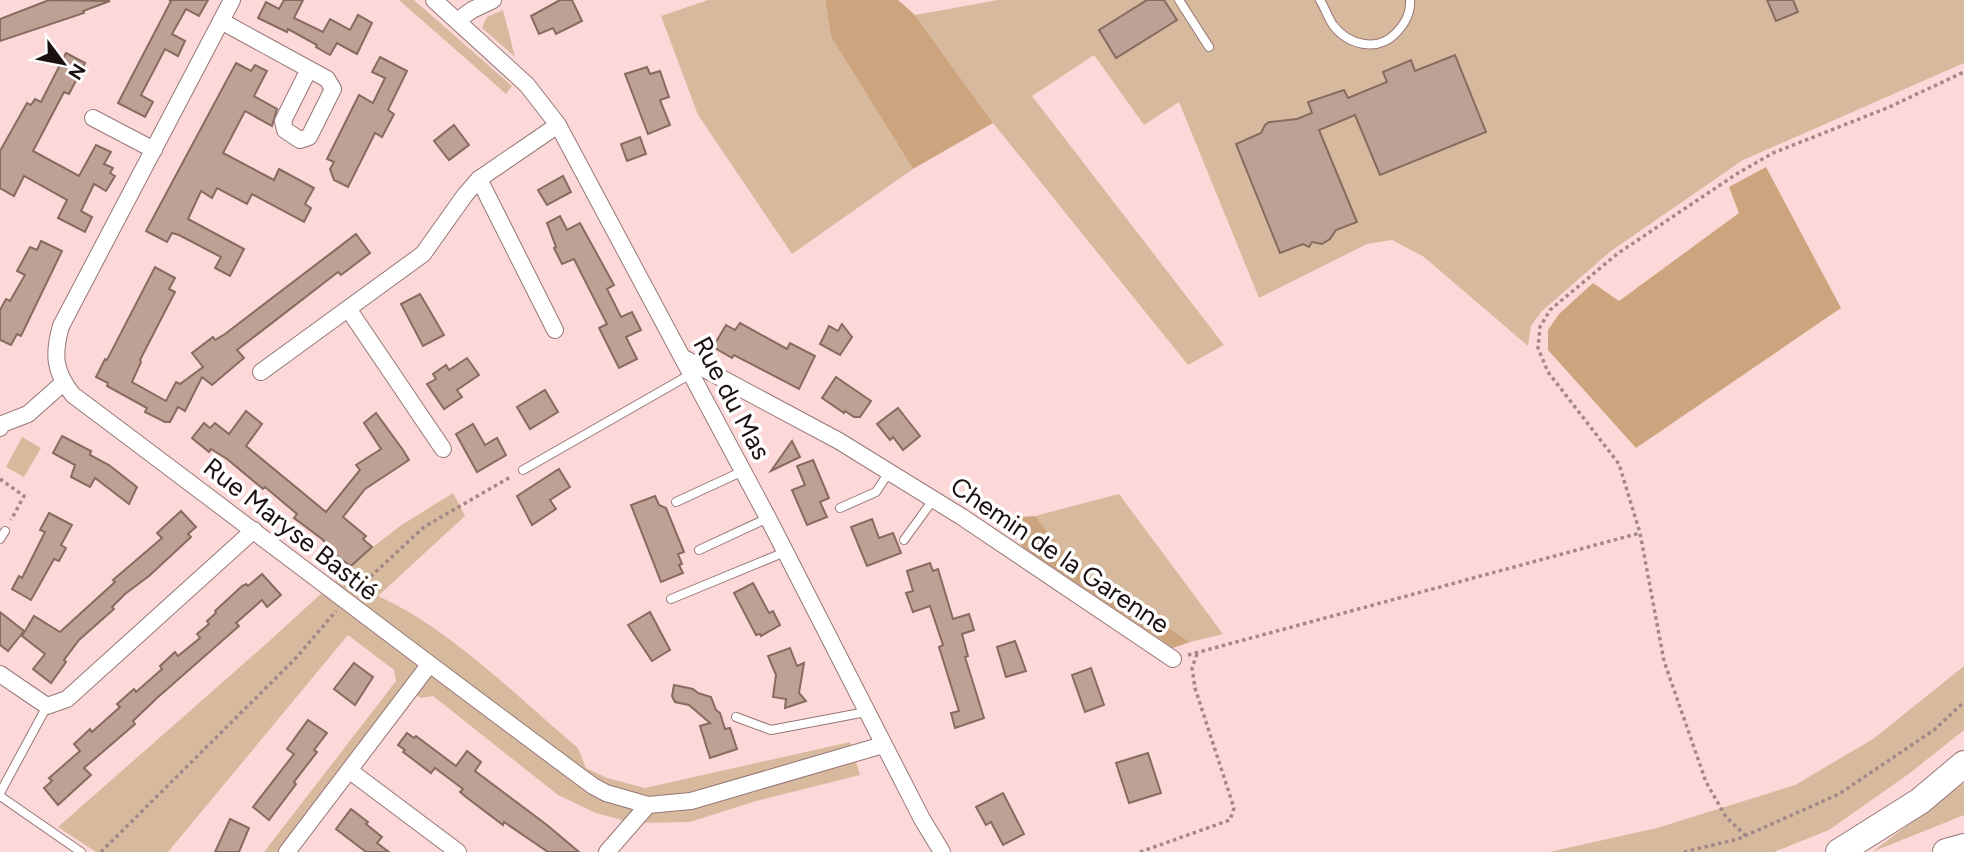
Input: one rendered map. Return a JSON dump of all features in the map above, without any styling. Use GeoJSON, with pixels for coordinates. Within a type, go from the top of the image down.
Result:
{"type":"FeatureCollection","features":[{"type":"Feature","properties":{"kind":"highway"},"geometry":{"type":"LineString","coordinates":[[1839,852],[1920,802],[1964,764]]}},
{"type":"Feature","properties":{"kind":"highway"},"geometry":{"type":"LineString","coordinates":[[1946,852],[1964,846]]}},
{"type":"Feature","properties":{"kind":"street"},"geometry":{"type":"LineString","coordinates":[[0,428],[2,424],[29,414],[63,383],[55,359],[61,326],[232,0]]}},
{"type":"Feature","properties":{"kind":"street","name":"Rue du Mas"},"geometry":{"type":"LineString","coordinates":[[434,0],[527,85],[558,125],[768,518],[922,820],[942,852]]}},
{"type":"Feature","properties":{"kind":"street"},"geometry":{"type":"LineString","coordinates":[[457,21],[493,0]]}},
{"type":"Feature","properties":{"kind":"street"},"geometry":{"type":"LineString","coordinates":[[222,21],[309,69]]}},
{"type":"Feature","properties":{"kind":"street"},"geometry":{"type":"LineString","coordinates":[[93,118],[154,150]]}},
{"type":"Feature","properties":{"kind":"street"},"geometry":{"type":"LineString","coordinates":[[261,372],[423,254],[479,179],[558,125]]}},
{"type":"Feature","properties":{"kind":"street"},"geometry":{"type":"LineString","coordinates":[[479,179],[555,330]]}},
{"type":"Feature","properties":{"kind":"street"},"geometry":{"type":"LineString","coordinates":[[349,310],[443,449]]}},
{"type":"Feature","properties":{"kind":"street","name":"Chemin de la Garenne"},"geometry":{"type":"LineString","coordinates":[[682,357],[839,441],[934,499],[1173,659]]}},
{"type":"Feature","properties":{"kind":"street","name":"Rue Maryse Bastié"},"geometry":{"type":"LineString","coordinates":[[63,383],[73,395],[344,601],[606,793],[648,805],[691,801],[883,745]]}},
{"type":"Feature","properties":{"kind":"street"},"geometry":{"type":"LineString","coordinates":[[0,674],[47,706],[67,699],[254,530]]}},
{"type":"Feature","properties":{"kind":"street"},"geometry":{"type":"LineString","coordinates":[[287,852],[429,665]]}},
{"type":"Feature","properties":{"kind":"street"},"geometry":{"type":"LineString","coordinates":[[350,771],[458,852]]}},
{"type":"Feature","properties":{"kind":"street"},"geometry":{"type":"LineString","coordinates":[[607,852],[648,805]]}},
{"type":"Feature","properties":{"kind":"lane"},"geometry":{"type":"LineString","coordinates":[[1179,0],[1209,47]]}},
{"type":"Feature","properties":{"kind":"lane"},"geometry":{"type":"LineString","coordinates":[[1321,0],[1334,26],[1357,43],[1374,46],[1388,41],[1405,24],[1410,0]]}},
{"type":"Feature","properties":{"kind":"lane"},"geometry":{"type":"LineString","coordinates":[[523,470],[691,374]]}},
{"type":"Feature","properties":{"kind":"lane"},"geometry":{"type":"LineString","coordinates":[[676,502],[743,471]]}},
{"type":"Feature","properties":{"kind":"lane"},"geometry":{"type":"LineString","coordinates":[[840,508],[876,492],[889,472]]}},
{"type":"Feature","properties":{"kind":"lane"},"geometry":{"type":"LineString","coordinates":[[904,540],[934,499]]}},
{"type":"Feature","properties":{"kind":"lane"},"geometry":{"type":"LineString","coordinates":[[699,550],[768,518]]}},
{"type":"Feature","properties":{"kind":"lane"},"geometry":{"type":"LineString","coordinates":[[671,599],[785,552]]}},
{"type":"Feature","properties":{"kind":"lane"},"geometry":{"type":"LineString","coordinates":[[47,706],[0,794],[81,852]]}},
{"type":"Feature","properties":{"kind":"lane"},"geometry":{"type":"LineString","coordinates":[[736,717],[771,730],[866,712]]}},
{"type":"Feature","properties":{"kind":"path"},"geometry":{"type":"LineString","coordinates":[[1746,836],[1726,817],[1706,782],[1668,673],[1640,533],[1619,464],[1548,372],[1538,348],[1540,327],[1550,310],[1617,254],[1773,153],[1887,108],[1964,72]]}},
{"type":"Feature","properties":{"kind":"path"},"geometry":{"type":"LineString","coordinates":[[102,852],[296,658],[344,601],[424,527],[523,470]]}},
{"type":"Feature","properties":{"kind":"path"},"geometry":{"type":"LineString","coordinates":[[0,479],[24,495],[3,535]]}},
{"type":"Feature","properties":{"kind":"path","name":"Chemin de la Garenne"},"geometry":{"type":"LineString","coordinates":[[1173,659],[1640,533]]}},
{"type":"Feature","properties":{"kind":"path"},"geometry":{"type":"LineString","coordinates":[[1140,852],[1230,820],[1233,815],[1234,808],[1195,688],[1192,668],[1199,652]]}},
{"type":"Feature","properties":{"kind":"path"},"geometry":{"type":"LineString","coordinates":[[1684,852],[1746,836],[1839,794],[1934,730],[1964,702]]}},
{"type":"Feature","properties":{"kind":"shaded area"},"geometry":{"type":"Polygon","coordinates":[[[399,0],[414,0],[512,86],[506,94],[399,0]]]}},
{"type":"Feature","properties":{"kind":"shaded area"},"geometry":{"type":"Polygon","coordinates":[[[708,0],[825,0],[831,37],[913,169],[792,254],[698,115],[661,16],[708,0]]]}},
{"type":"Feature","properties":{"kind":"shaded area"},"geometry":{"type":"Polygon","coordinates":[[[825,0],[898,0],[915,15],[993,123],[913,169],[831,37],[825,0]]]}},
{"type":"Feature","properties":{"kind":"shaded area"},"geometry":{"type":"Polygon","coordinates":[[[998,0],[1964,0],[1964,63],[1743,160],[1611,251],[1542,311],[1531,326],[1528,346],[1424,257],[1392,240],[1367,244],[1259,298],[1179,102],[1144,125],[1094,55],[1032,96],[1224,345],[1188,365],[993,123],[915,15],[998,0]]]}},
{"type":"Feature","properties":{"kind":"shaded area"},"geometry":{"type":"Polygon","coordinates":[[[503,10],[515,57],[482,28],[487,17],[503,10]]]}},
{"type":"Feature","properties":{"kind":"shaded area"},"geometry":{"type":"Polygon","coordinates":[[[1766,167],[1841,308],[1636,448],[1548,350],[1548,330],[1559,314],[1593,283],[1619,301],[1739,213],[1729,187],[1766,167]]]}},
{"type":"Feature","properties":{"kind":"shaded area"},"geometry":{"type":"Polygon","coordinates":[[[22,437],[41,448],[24,477],[6,467],[22,437]]]}},
{"type":"Feature","properties":{"kind":"shaded area"},"geometry":{"type":"Polygon","coordinates":[[[453,493],[465,516],[378,596],[431,626],[482,665],[578,748],[586,768],[607,778],[645,788],[850,742],[860,775],[756,801],[690,822],[633,823],[596,813],[558,795],[433,696],[421,698],[410,690],[287,852],[264,852],[396,681],[394,670],[348,635],[168,852],[96,852],[58,827],[369,550],[400,526],[453,493]]]}},
{"type":"Feature","properties":{"kind":"shaded area"},"geometry":{"type":"Polygon","coordinates":[[[1119,494],[1223,634],[1190,642],[1079,570],[1035,516],[1119,494]]]}},
{"type":"Feature","properties":{"kind":"shaded area"},"geometry":{"type":"Polygon","coordinates":[[[1035,516],[1079,570],[1190,642],[1173,648],[1024,548],[996,519],[1035,516]]]}},
{"type":"Feature","properties":{"kind":"shaded area"},"geometry":{"type":"Polygon","coordinates":[[[1964,666],[1964,730],[1910,773],[1829,830],[1774,852],[1549,852],[1657,828],[1795,785],[1873,739],[1964,666]]]}},
{"type":"Feature","properties":{"kind":"shaded area"},"geometry":{"type":"Polygon","coordinates":[[[1964,783],[1964,815],[1872,852],[1964,783]]]}},
{"type":"Feature","properties":{"kind":"building"},"geometry":{"type":"Polygon","coordinates":[[[49,0],[110,1],[83,11],[84,13],[0,41],[0,19],[49,0]]]}},
{"type":"Feature","properties":{"kind":"building"},"geometry":{"type":"Polygon","coordinates":[[[169,0],[208,0],[199,16],[186,9],[172,34],[185,41],[178,56],[165,49],[141,95],[153,102],[145,117],[118,103],[171,1],[169,0]]]}},
{"type":"Feature","properties":{"kind":"building"},"geometry":{"type":"Polygon","coordinates":[[[284,0],[303,0],[294,18],[323,32],[330,19],[350,30],[358,15],[372,23],[357,54],[337,43],[330,55],[288,29],[287,32],[258,18],[266,2],[279,9],[284,0]]]}},
{"type":"Feature","properties":{"kind":"building"},"geometry":{"type":"Polygon","coordinates":[[[560,0],[572,0],[582,21],[556,34],[553,28],[539,34],[531,16],[560,0]]]}},
{"type":"Feature","properties":{"kind":"building"},"geometry":{"type":"Polygon","coordinates":[[[1147,0],[1164,0],[1177,20],[1116,58],[1099,30],[1147,0]]]}},
{"type":"Feature","properties":{"kind":"building"},"geometry":{"type":"Polygon","coordinates":[[[1767,0],[1793,0],[1798,12],[1776,21],[1767,0]]]}},
{"type":"Feature","properties":{"kind":"building"},"geometry":{"type":"Polygon","coordinates":[[[66,53],[85,63],[69,94],[64,92],[33,151],[79,176],[96,145],[111,152],[104,164],[113,168],[110,173],[115,176],[106,191],[94,184],[81,211],[92,217],[85,232],[58,218],[67,200],[24,176],[14,196],[0,188],[0,151],[27,103],[31,105],[35,99],[41,102],[66,53]]]}},
{"type":"Feature","properties":{"kind":"building"},"geometry":{"type":"Polygon","coordinates":[[[1455,55],[1486,132],[1380,175],[1355,115],[1319,130],[1357,222],[1336,230],[1330,239],[1322,244],[1312,242],[1309,247],[1303,244],[1280,253],[1236,144],[1261,133],[1269,122],[1297,119],[1312,113],[1308,102],[1344,90],[1348,98],[1387,82],[1383,72],[1411,60],[1415,71],[1455,55]]]}},
{"type":"Feature","properties":{"kind":"building"},"geometry":{"type":"Polygon","coordinates":[[[380,57],[407,71],[388,110],[394,114],[382,137],[375,133],[348,187],[334,180],[330,169],[334,162],[327,159],[359,95],[373,103],[385,78],[372,72],[380,57]]]}},
{"type":"Feature","properties":{"kind":"building"},"geometry":{"type":"Polygon","coordinates":[[[236,63],[251,71],[255,65],[267,71],[254,96],[277,109],[272,126],[245,111],[223,153],[274,180],[279,169],[314,188],[305,204],[311,208],[304,222],[252,194],[247,204],[217,188],[212,198],[201,191],[188,219],[244,249],[230,276],[215,268],[221,257],[179,235],[172,233],[167,242],[146,231],[236,63]]]}},
{"type":"Feature","properties":{"kind":"building"},"geometry":{"type":"Polygon","coordinates":[[[647,67],[650,74],[660,71],[669,97],[660,100],[670,125],[648,134],[625,74],[647,67]]]}},
{"type":"Feature","properties":{"kind":"building"},"geometry":{"type":"Polygon","coordinates":[[[454,125],[469,145],[449,160],[434,141],[454,125]]]}},
{"type":"Feature","properties":{"kind":"building"},"geometry":{"type":"Polygon","coordinates":[[[640,137],[646,154],[627,161],[621,144],[640,137]]]}},
{"type":"Feature","properties":{"kind":"building"},"geometry":{"type":"Polygon","coordinates":[[[563,176],[571,192],[547,205],[538,190],[563,176]]]}},
{"type":"Feature","properties":{"kind":"building"},"geometry":{"type":"Polygon","coordinates":[[[560,216],[567,230],[580,223],[614,285],[607,289],[621,317],[632,312],[641,330],[626,337],[637,359],[619,368],[599,328],[607,324],[574,259],[562,264],[554,248],[556,247],[547,223],[560,216]]]}},
{"type":"Feature","properties":{"kind":"building"},"geometry":{"type":"Polygon","coordinates":[[[356,234],[370,253],[341,275],[338,272],[237,350],[244,358],[212,385],[202,377],[185,411],[178,407],[170,422],[145,412],[147,408],[96,377],[155,267],[175,278],[169,289],[175,292],[140,360],[132,382],[166,401],[176,382],[180,384],[203,367],[192,353],[213,337],[215,340],[225,334],[356,234]]]}},
{"type":"Feature","properties":{"kind":"building"},"geometry":{"type":"Polygon","coordinates":[[[41,241],[62,251],[21,336],[17,334],[11,345],[0,340],[0,310],[6,299],[10,301],[25,275],[17,271],[30,247],[37,250],[41,241]]]}},
{"type":"Feature","properties":{"kind":"building"},"geometry":{"type":"Polygon","coordinates":[[[420,294],[444,335],[423,346],[401,304],[420,294]]]}},
{"type":"Feature","properties":{"kind":"building"},"geometry":{"type":"Polygon","coordinates":[[[740,323],[787,349],[790,343],[815,356],[799,389],[713,347],[726,325],[735,330],[740,323]]]}},
{"type":"Feature","properties":{"kind":"building"},"geometry":{"type":"Polygon","coordinates":[[[842,324],[852,337],[840,355],[820,344],[829,326],[838,331],[842,324]]]}},
{"type":"Feature","properties":{"kind":"building"},"geometry":{"type":"Polygon","coordinates":[[[467,358],[479,375],[457,390],[462,397],[444,409],[427,384],[436,379],[433,374],[446,365],[449,370],[467,358]]]}},
{"type":"Feature","properties":{"kind":"building"},"geometry":{"type":"Polygon","coordinates":[[[836,377],[871,401],[860,417],[854,417],[845,411],[844,413],[822,398],[836,377]]]}},
{"type":"Feature","properties":{"kind":"building"},"geometry":{"type":"Polygon","coordinates":[[[545,390],[558,412],[530,429],[517,407],[545,390]]]}},
{"type":"Feature","properties":{"kind":"building"},"geometry":{"type":"Polygon","coordinates":[[[898,408],[920,436],[903,450],[893,437],[890,440],[877,424],[898,408]]]}},
{"type":"Feature","properties":{"kind":"building"},"geometry":{"type":"Polygon","coordinates":[[[246,411],[262,424],[246,446],[326,512],[360,470],[356,465],[381,449],[364,423],[376,413],[403,450],[409,460],[365,489],[343,517],[366,536],[363,539],[372,547],[351,566],[328,550],[330,548],[322,539],[294,518],[297,514],[265,487],[263,489],[227,459],[211,449],[209,452],[192,438],[204,423],[210,428],[215,423],[229,434],[246,411]]]}},
{"type":"Feature","properties":{"kind":"building"},"geometry":{"type":"Polygon","coordinates":[[[473,424],[485,445],[497,438],[506,455],[477,472],[456,434],[473,424]]]}},
{"type":"Feature","properties":{"kind":"building"},"geometry":{"type":"Polygon","coordinates":[[[62,436],[91,451],[90,455],[109,465],[137,487],[129,504],[95,478],[90,487],[71,477],[75,465],[53,453],[62,436]]]}},
{"type":"Feature","properties":{"kind":"building"},"geometry":{"type":"Polygon","coordinates":[[[792,441],[800,457],[771,471],[792,441]]]}},
{"type":"Feature","properties":{"kind":"building"},"geometry":{"type":"Polygon","coordinates":[[[813,460],[829,498],[820,502],[827,517],[807,525],[792,490],[805,485],[797,466],[813,460]]]}},
{"type":"Feature","properties":{"kind":"building"},"geometry":{"type":"Polygon","coordinates":[[[559,469],[570,487],[550,500],[556,509],[532,525],[517,496],[559,469]]]}},
{"type":"Feature","properties":{"kind":"building"},"geometry":{"type":"Polygon","coordinates":[[[655,496],[659,505],[666,508],[684,552],[678,554],[683,573],[661,582],[631,505],[655,496]]]}},
{"type":"Feature","properties":{"kind":"building"},"geometry":{"type":"Polygon","coordinates":[[[181,511],[196,527],[188,534],[191,537],[125,594],[112,607],[114,609],[79,640],[51,683],[33,669],[45,654],[22,636],[34,616],[60,632],[115,582],[113,580],[162,538],[157,533],[181,511]]]}},
{"type":"Feature","properties":{"kind":"building"},"geometry":{"type":"Polygon","coordinates":[[[49,513],[72,525],[61,545],[66,548],[59,561],[54,559],[31,600],[12,589],[19,576],[22,578],[45,532],[40,530],[49,513]]]}},
{"type":"Feature","properties":{"kind":"building"},"geometry":{"type":"Polygon","coordinates":[[[872,519],[879,538],[893,533],[901,553],[867,566],[851,527],[872,519]]]}},
{"type":"Feature","properties":{"kind":"building"},"geometry":{"type":"Polygon","coordinates":[[[930,563],[933,571],[938,569],[953,619],[969,614],[974,630],[962,634],[968,656],[965,657],[984,718],[955,728],[951,713],[959,711],[939,647],[943,645],[930,606],[913,612],[906,593],[913,591],[907,571],[930,563]]]}},
{"type":"Feature","properties":{"kind":"building"},"geometry":{"type":"Polygon","coordinates":[[[262,574],[281,595],[267,607],[262,600],[236,623],[239,626],[157,698],[133,721],[135,724],[84,768],[91,775],[58,805],[44,788],[52,781],[49,778],[80,751],[74,744],[120,707],[117,704],[134,689],[136,692],[162,669],[160,666],[175,652],[178,656],[200,638],[197,634],[209,624],[207,621],[215,611],[242,586],[248,586],[262,574]]]}},
{"type":"Feature","properties":{"kind":"building"},"geometry":{"type":"Polygon","coordinates":[[[753,583],[769,613],[773,611],[780,625],[761,636],[756,635],[734,593],[753,583]]]}},
{"type":"Feature","properties":{"kind":"building"},"geometry":{"type":"Polygon","coordinates":[[[0,612],[24,631],[8,651],[0,645],[0,612]]]}},
{"type":"Feature","properties":{"kind":"building"},"geometry":{"type":"Polygon","coordinates":[[[650,612],[670,650],[652,661],[628,625],[650,612]]]}},
{"type":"Feature","properties":{"kind":"building"},"geometry":{"type":"Polygon","coordinates":[[[1015,641],[1026,671],[1006,677],[997,647],[1015,641]]]}},
{"type":"Feature","properties":{"kind":"building"},"geometry":{"type":"Polygon","coordinates":[[[790,648],[797,666],[804,663],[799,693],[806,701],[785,708],[786,699],[773,697],[776,675],[768,656],[790,648]]]}},
{"type":"Feature","properties":{"kind":"building"},"geometry":{"type":"Polygon","coordinates":[[[354,663],[373,677],[355,705],[334,689],[354,663]]]}},
{"type":"Feature","properties":{"kind":"building"},"geometry":{"type":"Polygon","coordinates":[[[1091,668],[1104,705],[1085,712],[1072,675],[1091,668]]]}},
{"type":"Feature","properties":{"kind":"building"},"geometry":{"type":"Polygon","coordinates":[[[674,685],[711,697],[725,729],[730,728],[737,749],[710,758],[700,726],[710,723],[689,705],[675,702],[672,696],[674,685]]]}},
{"type":"Feature","properties":{"kind":"building"},"geometry":{"type":"Polygon","coordinates":[[[308,720],[327,733],[314,750],[317,752],[294,782],[296,784],[269,820],[253,807],[294,754],[287,749],[308,720]]]}},
{"type":"Feature","properties":{"kind":"building"},"geometry":{"type":"Polygon","coordinates":[[[407,733],[414,738],[416,736],[456,766],[467,751],[481,762],[475,771],[579,852],[548,852],[504,822],[503,825],[460,792],[463,789],[435,768],[431,773],[403,752],[405,750],[398,745],[407,733]]]}},
{"type":"Feature","properties":{"kind":"building"},"geometry":{"type":"Polygon","coordinates":[[[1148,753],[1161,793],[1129,803],[1116,763],[1148,753]]]}},
{"type":"Feature","properties":{"kind":"building"},"geometry":{"type":"Polygon","coordinates":[[[1003,793],[1024,834],[1003,845],[991,822],[986,825],[976,807],[1003,793]]]}},
{"type":"Feature","properties":{"kind":"building"},"geometry":{"type":"Polygon","coordinates":[[[351,809],[382,837],[377,843],[389,852],[366,852],[336,829],[351,809]]]}},
{"type":"Feature","properties":{"kind":"building"},"geometry":{"type":"Polygon","coordinates":[[[230,819],[249,828],[239,852],[215,852],[230,819]]]}}]}
